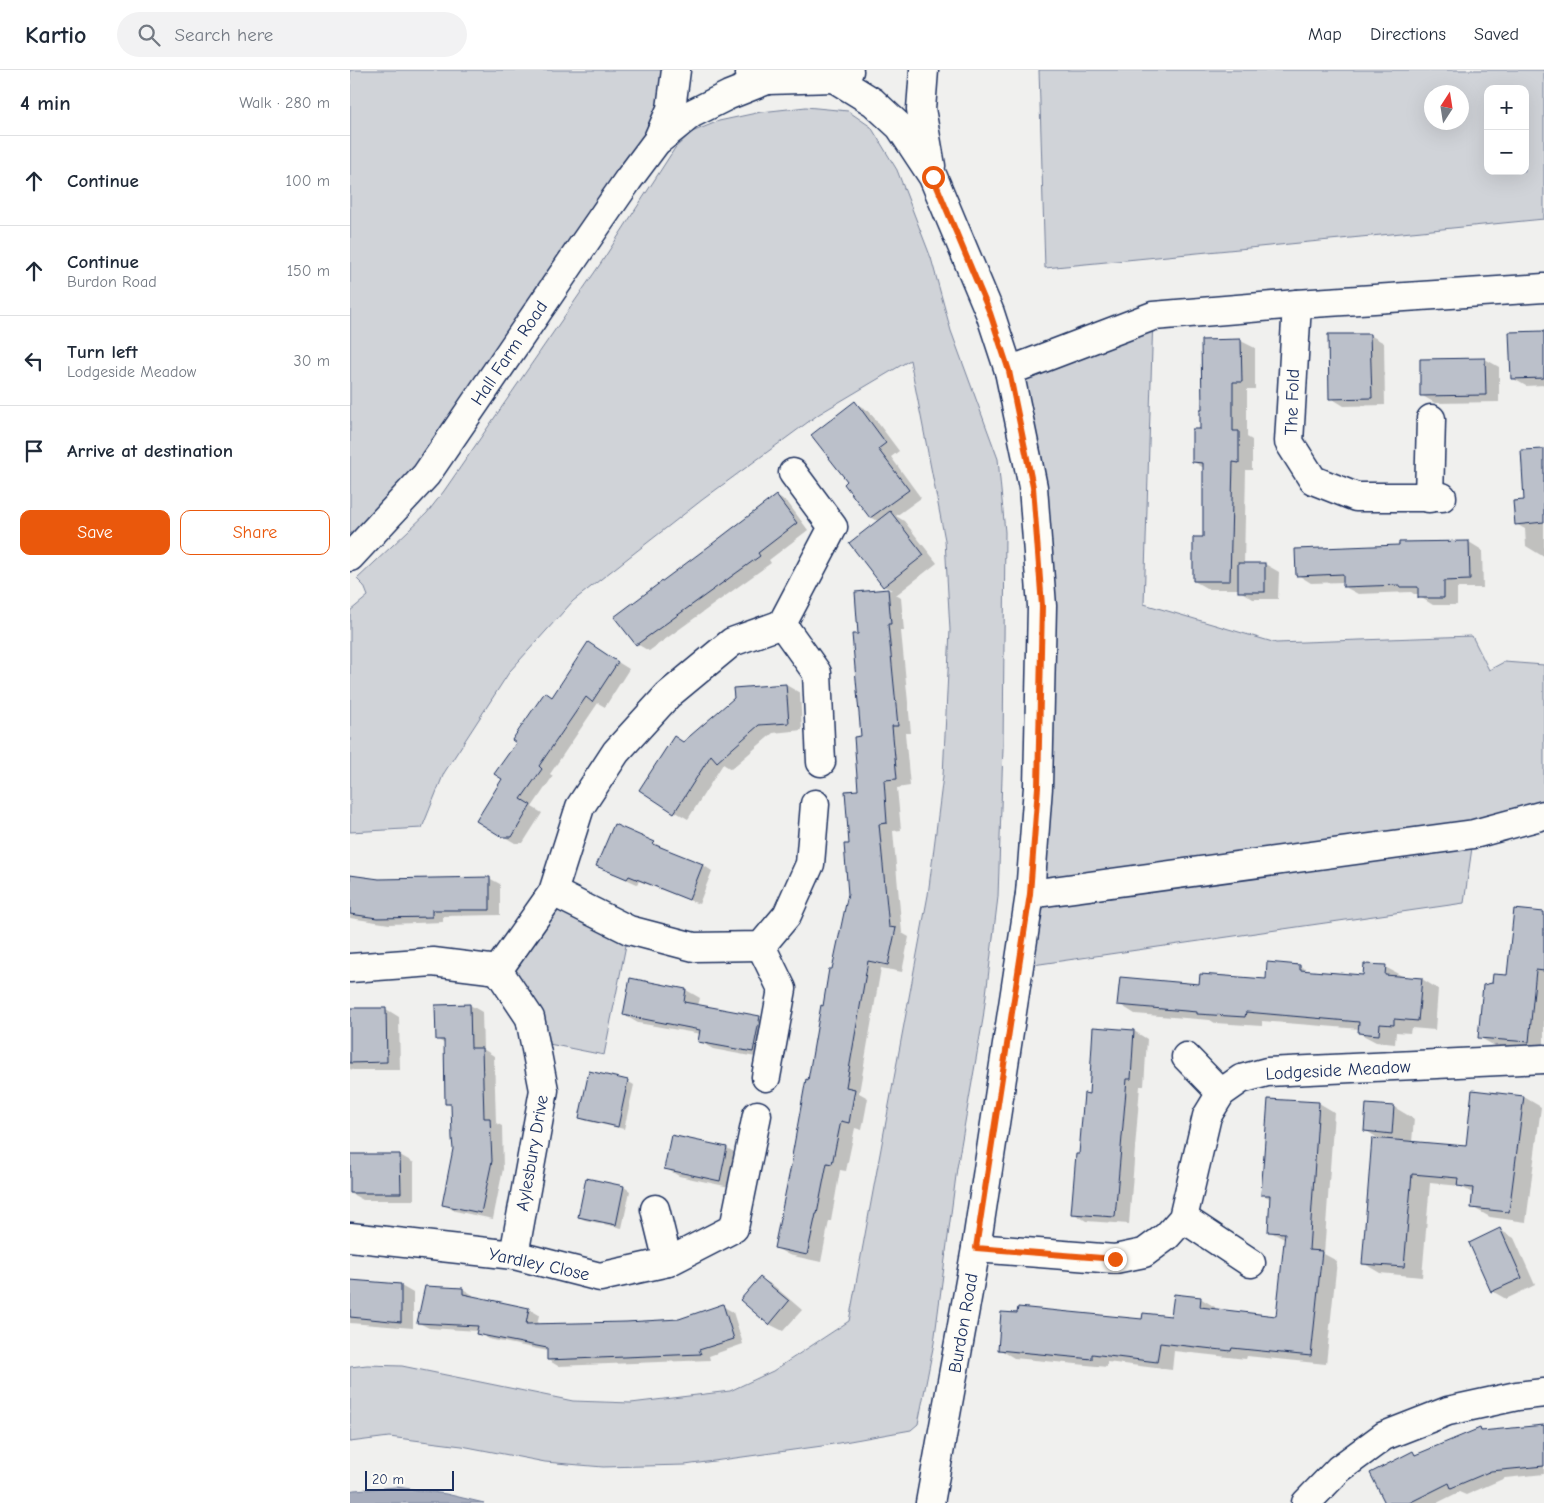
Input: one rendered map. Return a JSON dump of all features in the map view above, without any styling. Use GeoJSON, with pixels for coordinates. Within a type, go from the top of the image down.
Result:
{"type":"FeatureCollection","features":[{"type":"Feature","properties":{"kind":"street","name":"Hall Farm Road"},"geometry":{"type":"LineString","coordinates":[[350,556],[426,475],[628,180],[657,141],[671,109],[676,70]]}},
{"type":"Feature","properties":{"kind":"street"},"geometry":{"type":"LineString","coordinates":[[741,70],[767,80],[842,74],[900,126],[933,177]]}},
{"type":"Feature","properties":{"kind":"street"},"geometry":{"type":"LineString","coordinates":[[924,70],[921,109],[933,177]]}},
{"type":"Feature","properties":{"kind":"street","name":"Hall Farm Road"},"geometry":{"type":"LineString","coordinates":[[657,141],[691,114],[729,95],[767,80]]}},
{"type":"Feature","properties":{"kind":"street","name":"Burdon Road"},"geometry":{"type":"LineString","coordinates":[[930,1503],[976,1248],[1030,894],[1038,787],[1042,606],[1033,487],[1009,371],[990,313],[933,177]]}},
{"type":"Feature","properties":{"kind":"street"},"geometry":{"type":"LineString","coordinates":[[1009,371],[1153,316],[1297,304],[1544,288]]}},
{"type":"Feature","properties":{"kind":"street","name":"The Fold"},"geometry":{"type":"LineString","coordinates":[[1297,304],[1289,442],[1313,480],[1356,497],[1435,498],[1431,419]]}},
{"type":"Feature","properties":{"kind":"street"},"geometry":{"type":"LineString","coordinates":[[350,968],[433,962],[498,970],[553,892],[580,807],[616,752],[668,695],[732,642],[782,624],[833,527],[794,473]]}},
{"type":"Feature","properties":{"kind":"street"},"geometry":{"type":"LineString","coordinates":[[782,624],[816,673],[821,762]]}},
{"type":"Feature","properties":{"kind":"street"},"geometry":{"type":"LineString","coordinates":[[553,892],[629,930],[694,947],[761,946],[787,915],[810,864],[815,804]]}},
{"type":"Feature","properties":{"kind":"street"},"geometry":{"type":"LineString","coordinates":[[1030,894],[1474,834],[1544,815]]}},
{"type":"Feature","properties":{"kind":"street"},"geometry":{"type":"LineString","coordinates":[[761,946],[782,989],[766,1077]]}},
{"type":"Feature","properties":{"kind":"street","name":"Aylesbury Drive"},"geometry":{"type":"LineString","coordinates":[[498,970],[530,1018],[544,1090],[514,1255]]}},
{"type":"Feature","properties":{"kind":"street"},"geometry":{"type":"LineString","coordinates":[[1186,1057],[1221,1093]]}},
{"type":"Feature","properties":{"kind":"street","name":"Lodgeside Meadow"},"geometry":{"type":"LineString","coordinates":[[976,1248],[1115,1259],[1144,1252],[1167,1236],[1182,1218],[1207,1116],[1221,1093],[1242,1079],[1267,1072],[1543,1061]]}},
{"type":"Feature","properties":{"kind":"street","name":"Yardley Close"},"geometry":{"type":"LineString","coordinates":[[350,1237],[514,1255],[600,1277],[668,1262],[734,1228],[757,1115]]}},
{"type":"Feature","properties":{"kind":"street"},"geometry":{"type":"LineString","coordinates":[[655,1209],[668,1262]]}},
{"type":"Feature","properties":{"kind":"street"},"geometry":{"type":"LineString","coordinates":[[1182,1218],[1251,1263]]}},
{"type":"Feature","properties":{"kind":"street"},"geometry":{"type":"LineString","coordinates":[[1306,1503],[1339,1469],[1384,1436],[1448,1411],[1544,1392]]}},
{"type":"Feature","properties":{"kind":"shaded area"},"geometry":{"type":"Polygon","coordinates":[[[350,70],[676,70],[657,141],[350,557],[350,70]]]}},
{"type":"Feature","properties":{"kind":"shaded area"},"geometry":{"type":"Polygon","coordinates":[[[1039,70],[1544,70],[1544,219],[1045,268],[1039,70]]]}},
{"type":"Feature","properties":{"kind":"shaded area"},"geometry":{"type":"Polygon","coordinates":[[[806,107],[848,111],[871,127],[897,170],[931,258],[951,331],[998,459],[1005,532],[1003,748],[998,897],[983,1019],[957,1168],[934,1343],[918,1424],[911,1430],[822,1446],[685,1465],[603,1467],[545,1462],[462,1446],[389,1437],[350,1442],[350,1367],[367,1365],[402,1366],[573,1401],[631,1403],[730,1391],[773,1371],[849,1321],[928,895],[943,776],[950,630],[945,540],[910,360],[819,414],[702,500],[573,601],[510,671],[444,773],[422,828],[350,832],[350,611],[368,596],[364,586],[357,579],[427,513],[444,491],[601,263],[675,148],[692,132],[719,121],[761,112],[806,107]]]}},
{"type":"Feature","properties":{"kind":"shaded area"},"geometry":{"type":"Polygon","coordinates":[[[1153,316],[1144,604],[1276,643],[1472,636],[1489,670],[1504,662],[1544,665],[1544,815],[1474,834],[1464,903],[1019,967],[1042,606],[1009,371],[1153,316]]]}},
{"type":"Feature","properties":{"kind":"shaded area"},"geometry":{"type":"Polygon","coordinates":[[[553,892],[629,930],[604,1055],[534,1041],[498,970],[553,892]]]}},
{"type":"Feature","properties":{"kind":"water"},"geometry":{"type":"Polygon","coordinates":[[[397,1487],[446,1494],[484,1503],[350,1503],[350,1491],[397,1487]]]}},
{"type":"Feature","properties":{"kind":"building"},"geometry":{"type":"Polygon","coordinates":[[[1544,331],[1544,378],[1511,379],[1509,332],[1544,331]]]}},
{"type":"Feature","properties":{"kind":"building"},"geometry":{"type":"Polygon","coordinates":[[[1328,334],[1370,334],[1372,398],[1329,399],[1328,334]]]}},
{"type":"Feature","properties":{"kind":"building"},"geometry":{"type":"Polygon","coordinates":[[[1241,339],[1242,382],[1233,382],[1233,431],[1239,431],[1239,463],[1233,462],[1230,581],[1193,581],[1193,537],[1203,537],[1203,463],[1192,462],[1192,429],[1200,429],[1200,410],[1202,410],[1201,340],[1241,339]]]}},
{"type":"Feature","properties":{"kind":"building"},"geometry":{"type":"Polygon","coordinates":[[[1485,358],[1486,395],[1420,396],[1420,359],[1485,358]]]}},
{"type":"Feature","properties":{"kind":"building"},"geometry":{"type":"Polygon","coordinates":[[[855,401],[886,443],[878,449],[909,490],[870,518],[844,484],[847,481],[811,435],[855,401]]]}},
{"type":"Feature","properties":{"kind":"building"},"geometry":{"type":"Polygon","coordinates":[[[1544,449],[1544,522],[1515,525],[1513,501],[1524,500],[1521,450],[1544,449]]]}},
{"type":"Feature","properties":{"kind":"building"},"geometry":{"type":"Polygon","coordinates":[[[776,495],[797,523],[758,553],[760,556],[636,645],[614,617],[776,495]]]}},
{"type":"Feature","properties":{"kind":"building"},"geometry":{"type":"Polygon","coordinates":[[[890,511],[924,555],[883,587],[849,543],[890,511]]]}},
{"type":"Feature","properties":{"kind":"building"},"geometry":{"type":"Polygon","coordinates":[[[1469,541],[1470,580],[1444,581],[1444,598],[1418,598],[1418,587],[1400,587],[1400,585],[1343,587],[1343,574],[1296,576],[1295,549],[1399,545],[1399,542],[1469,541]]]}},
{"type":"Feature","properties":{"kind":"building"},"geometry":{"type":"Polygon","coordinates":[[[1238,563],[1265,563],[1265,592],[1238,592],[1238,563]]]}},
{"type":"Feature","properties":{"kind":"building"},"geometry":{"type":"Polygon","coordinates":[[[888,589],[891,624],[888,624],[898,726],[892,726],[897,779],[884,780],[887,823],[879,824],[889,927],[896,928],[888,965],[868,961],[846,1087],[855,1089],[849,1123],[841,1121],[832,1164],[827,1163],[807,1255],[774,1248],[821,1005],[823,1006],[829,969],[832,969],[848,894],[844,844],[849,844],[845,791],[858,790],[854,737],[861,736],[852,634],[858,634],[855,592],[888,589]]]}},
{"type":"Feature","properties":{"kind":"building"},"geometry":{"type":"Polygon","coordinates":[[[588,642],[618,662],[592,702],[586,697],[539,766],[542,769],[521,799],[531,805],[512,837],[502,837],[476,821],[502,779],[494,774],[516,743],[512,740],[545,692],[552,697],[588,642]]]}},
{"type":"Feature","properties":{"kind":"building"},"geometry":{"type":"Polygon","coordinates":[[[786,684],[789,723],[759,725],[717,762],[711,755],[674,813],[639,790],[674,736],[683,742],[734,698],[733,688],[786,684]]]}},
{"type":"Feature","properties":{"kind":"building"},"geometry":{"type":"Polygon","coordinates":[[[614,824],[655,842],[653,844],[703,864],[689,900],[629,876],[627,879],[596,866],[614,824]]]}},
{"type":"Feature","properties":{"kind":"building"},"geometry":{"type":"Polygon","coordinates":[[[350,875],[379,879],[490,877],[490,910],[432,910],[432,917],[377,918],[350,914],[350,875]]]}},
{"type":"Feature","properties":{"kind":"building"},"geometry":{"type":"Polygon","coordinates":[[[1514,909],[1544,912],[1544,971],[1536,970],[1529,1042],[1478,1038],[1483,985],[1492,983],[1493,974],[1507,975],[1514,909]]]}},
{"type":"Feature","properties":{"kind":"building"},"geometry":{"type":"Polygon","coordinates":[[[1267,962],[1300,965],[1300,970],[1363,975],[1364,964],[1386,965],[1385,975],[1422,978],[1418,1021],[1394,1019],[1394,1025],[1380,1024],[1379,1035],[1358,1033],[1359,1022],[1246,1012],[1245,1017],[1197,1014],[1197,1012],[1117,1005],[1120,977],[1199,984],[1200,974],[1266,979],[1267,962]]]}},
{"type":"Feature","properties":{"kind":"building"},"geometry":{"type":"Polygon","coordinates":[[[630,978],[686,989],[684,1002],[760,1016],[753,1052],[698,1042],[700,1030],[623,1015],[630,978]]]}},
{"type":"Feature","properties":{"kind":"building"},"geometry":{"type":"Polygon","coordinates":[[[470,1004],[471,1048],[482,1048],[484,1118],[490,1118],[492,1161],[481,1213],[442,1205],[453,1149],[451,1104],[445,1104],[444,1040],[436,1040],[435,1005],[470,1004]]]}},
{"type":"Feature","properties":{"kind":"building"},"geometry":{"type":"Polygon","coordinates":[[[350,1008],[386,1008],[387,1062],[350,1063],[350,1008]]]}},
{"type":"Feature","properties":{"kind":"building"},"geometry":{"type":"Polygon","coordinates":[[[1093,1027],[1134,1030],[1131,1079],[1127,1079],[1115,1217],[1071,1214],[1076,1154],[1079,1154],[1084,1093],[1089,1094],[1093,1027]]]}},
{"type":"Feature","properties":{"kind":"building"},"geometry":{"type":"Polygon","coordinates":[[[589,1071],[628,1080],[618,1127],[579,1118],[589,1071]]]}},
{"type":"Feature","properties":{"kind":"building"},"geometry":{"type":"Polygon","coordinates":[[[1472,1090],[1524,1096],[1509,1212],[1471,1208],[1473,1188],[1457,1186],[1458,1178],[1412,1174],[1404,1267],[1362,1264],[1372,1138],[1466,1146],[1472,1090]]]}},
{"type":"Feature","properties":{"kind":"building"},"geometry":{"type":"Polygon","coordinates":[[[1268,1099],[1319,1102],[1309,1250],[1322,1251],[1311,1356],[1232,1348],[1231,1351],[1160,1343],[1157,1362],[1092,1354],[1092,1359],[998,1350],[1001,1312],[1017,1313],[1018,1307],[1142,1319],[1143,1313],[1171,1316],[1174,1294],[1201,1297],[1200,1307],[1276,1316],[1285,1233],[1268,1232],[1270,1195],[1261,1195],[1268,1099]]]}},
{"type":"Feature","properties":{"kind":"building"},"geometry":{"type":"Polygon","coordinates":[[[1366,1104],[1394,1106],[1392,1134],[1364,1131],[1366,1104]]]}},
{"type":"Feature","properties":{"kind":"building"},"geometry":{"type":"Polygon","coordinates":[[[671,1135],[727,1147],[720,1181],[664,1169],[671,1135]]]}},
{"type":"Feature","properties":{"kind":"building"},"geometry":{"type":"Polygon","coordinates":[[[350,1154],[400,1154],[401,1193],[350,1193],[350,1154]]]}},
{"type":"Feature","properties":{"kind":"building"},"geometry":{"type":"Polygon","coordinates":[[[586,1178],[624,1186],[616,1225],[578,1217],[586,1178]]]}},
{"type":"Feature","properties":{"kind":"building"},"geometry":{"type":"Polygon","coordinates":[[[1500,1228],[1522,1278],[1491,1292],[1469,1243],[1500,1228]]]}},
{"type":"Feature","properties":{"kind":"building"},"geometry":{"type":"Polygon","coordinates":[[[760,1277],[789,1301],[769,1325],[740,1300],[760,1277]]]}},
{"type":"Feature","properties":{"kind":"building"},"geometry":{"type":"Polygon","coordinates":[[[350,1280],[401,1284],[401,1322],[350,1317],[350,1280]]]}},
{"type":"Feature","properties":{"kind":"building"},"geometry":{"type":"Polygon","coordinates":[[[425,1286],[463,1288],[463,1294],[529,1308],[526,1324],[679,1319],[723,1304],[734,1339],[699,1350],[701,1354],[547,1360],[547,1348],[476,1334],[478,1326],[417,1323],[425,1286]]]}},
{"type":"Feature","properties":{"kind":"building"},"geometry":{"type":"Polygon","coordinates":[[[1544,1425],[1544,1466],[1491,1471],[1451,1488],[1449,1483],[1409,1503],[1385,1503],[1370,1473],[1413,1451],[1415,1455],[1480,1428],[1481,1431],[1544,1425]]]}},
{"type":"Feature","properties":{"kind":"route"},"geometry":{"type":"LineString","coordinates":[[933,177],[990,313],[1009,371],[1033,487],[1042,606],[1038,787],[1030,894],[976,1248],[1115,1259]]}}]}
